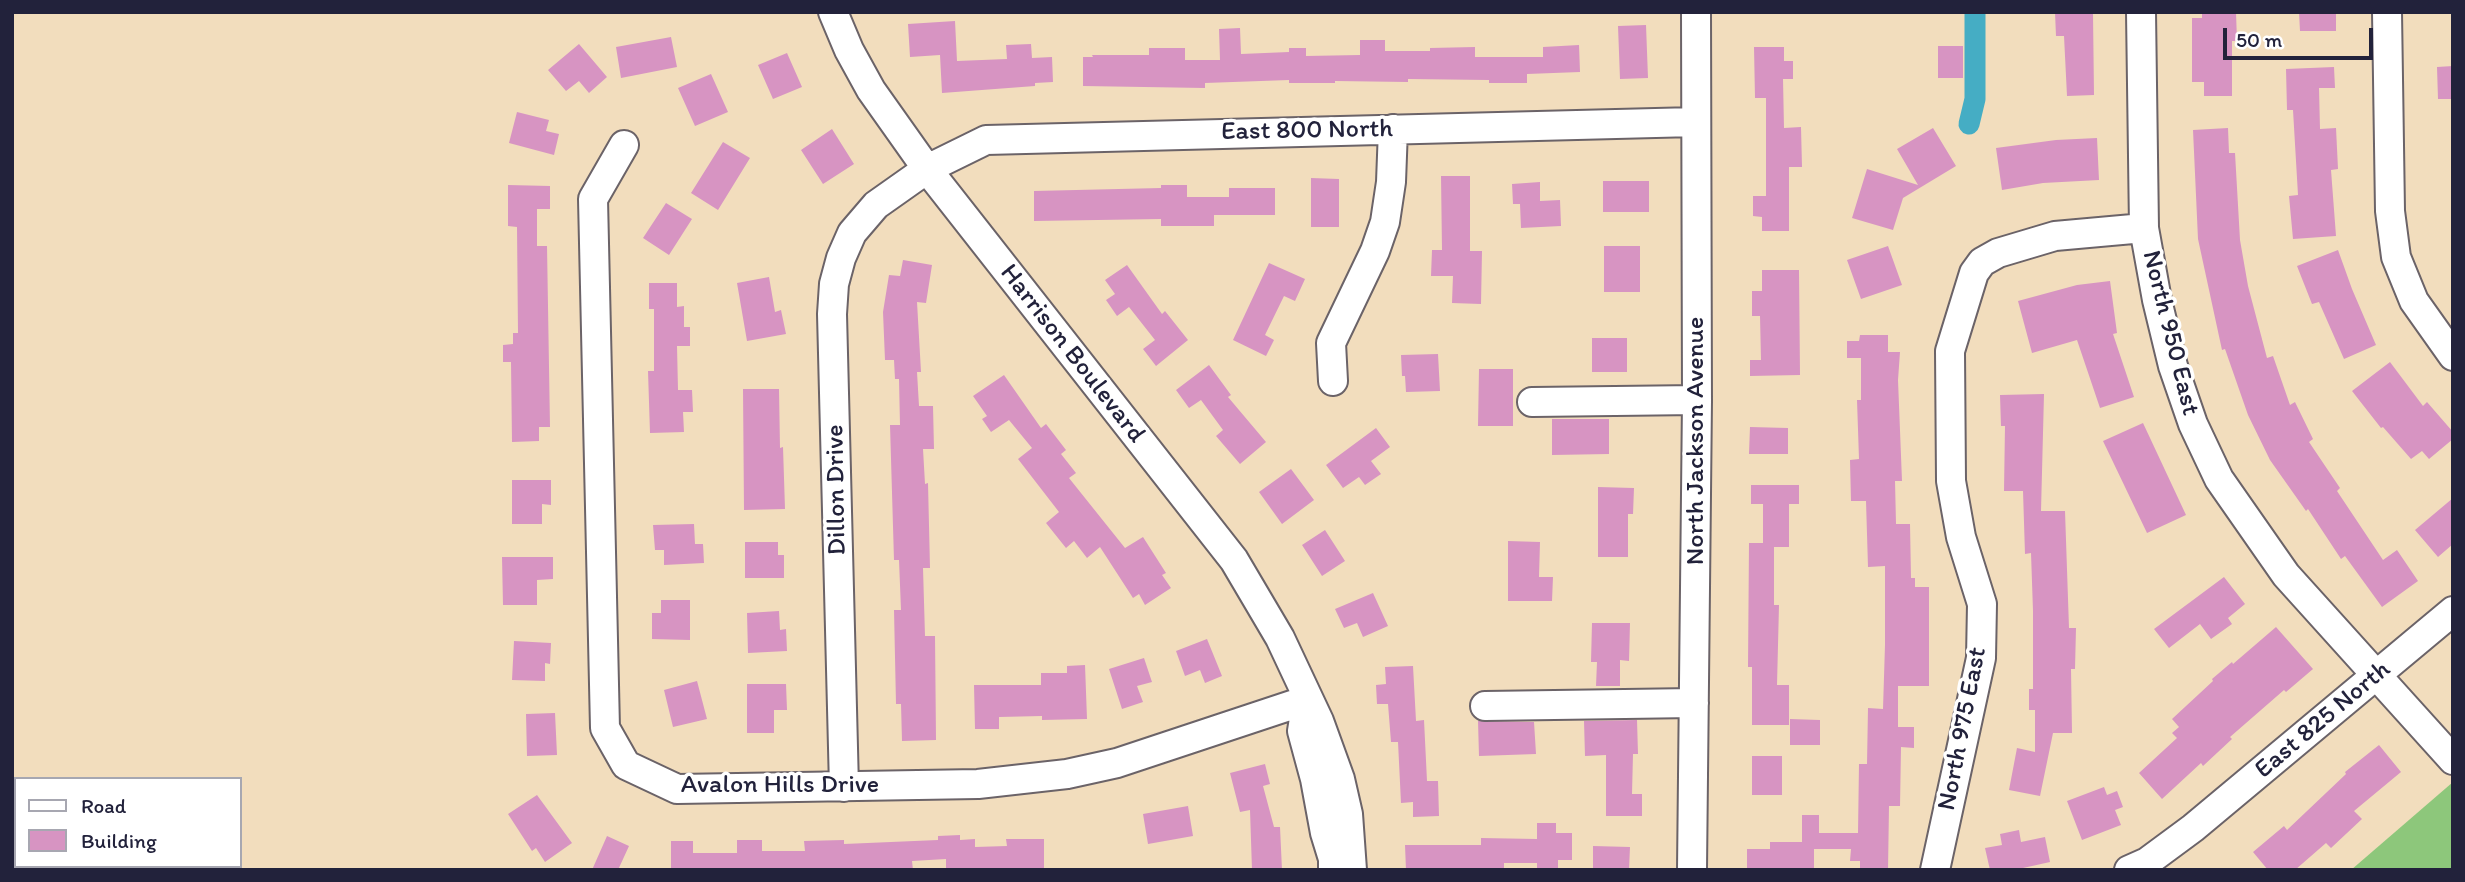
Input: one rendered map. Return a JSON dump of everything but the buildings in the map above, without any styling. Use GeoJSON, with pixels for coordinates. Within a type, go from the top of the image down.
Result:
{"type":"FeatureCollection","features":[{"type":"Feature","properties":{"kind":"street","name":"Harrison Boulevard"},"geometry":{"type":"LineString","coordinates":[[833,12],[849,50],[871,90],[927,169],[1234,560],[1280,638],[1318,721],[1340,779],[1348,814],[1352,870]]}},
{"type":"Feature","properties":{"kind":"street","name":"North Jackson Avenue"},"geometry":{"type":"LineString","coordinates":[[1692,870],[1697,400],[1696,12]]}},
{"type":"Feature","properties":{"kind":"street","name":"North 950 East"},"geometry":{"type":"LineString","coordinates":[[2141,12],[2144,228],[2173,366],[2193,424],[2218,480],[2286,575],[2453,760]]}},
{"type":"Feature","properties":{"kind":"street"},"geometry":{"type":"LineString","coordinates":[[2387,12],[2390,211],[2396,257],[2414,301],[2453,356]]}},
{"type":"Feature","properties":{"kind":"street","name":"East 800 North"},"geometry":{"type":"LineString","coordinates":[[876,205],[927,169],[986,140],[1695,122]]}},
{"type":"Feature","properties":{"kind":"street"},"geometry":{"type":"LineString","coordinates":[[1333,380],[1331,342],[1375,251],[1385,222],[1391,182],[1393,129]]}},
{"type":"Feature","properties":{"kind":"street","name":"Avalon Hills Drive"},"geometry":{"type":"LineString","coordinates":[[624,145],[593,199],[605,728],[626,765],[677,789],[978,784],[1067,774],[1117,763],[1307,699]]}},
{"type":"Feature","properties":{"kind":"street","name":"Dillon Drive"},"geometry":{"type":"LineString","coordinates":[[844,787],[832,314],[834,284],[841,258],[852,233],[876,205]]}},
{"type":"Feature","properties":{"kind":"street","name":"North 975 East"},"geometry":{"type":"LineString","coordinates":[[1935,870],[1981,658],[1982,604],[1961,537],[1951,481],[1950,351],[1974,273],[1982,262],[1998,254],[2056,236],[2144,228]]}},
{"type":"Feature","properties":{"kind":"street"},"geometry":{"type":"LineString","coordinates":[[1532,402],[1697,400]]}},
{"type":"Feature","properties":{"kind":"street","name":"East 825 North"},"geometry":{"type":"LineString","coordinates":[[2129,870],[2147,862],[2193,828],[2453,611]]}},
{"type":"Feature","properties":{"kind":"street"},"geometry":{"type":"LineString","coordinates":[[1307,699],[1302,731],[1333,859],[1333,870]]}},
{"type":"Feature","properties":{"kind":"street"},"geometry":{"type":"LineString","coordinates":[[1485,706],[1694,703]]}},
{"type":"Feature","properties":{"kind":"green space"},"geometry":{"type":"Polygon","coordinates":[[[2453,782],[2453,870],[2351,870],[2453,782]]]}},
{"type":"Feature","properties":{"kind":"waterway"},"geometry":{"type":"LineString","coordinates":[[1969,124],[1975,99],[1975,12]]}}]}
